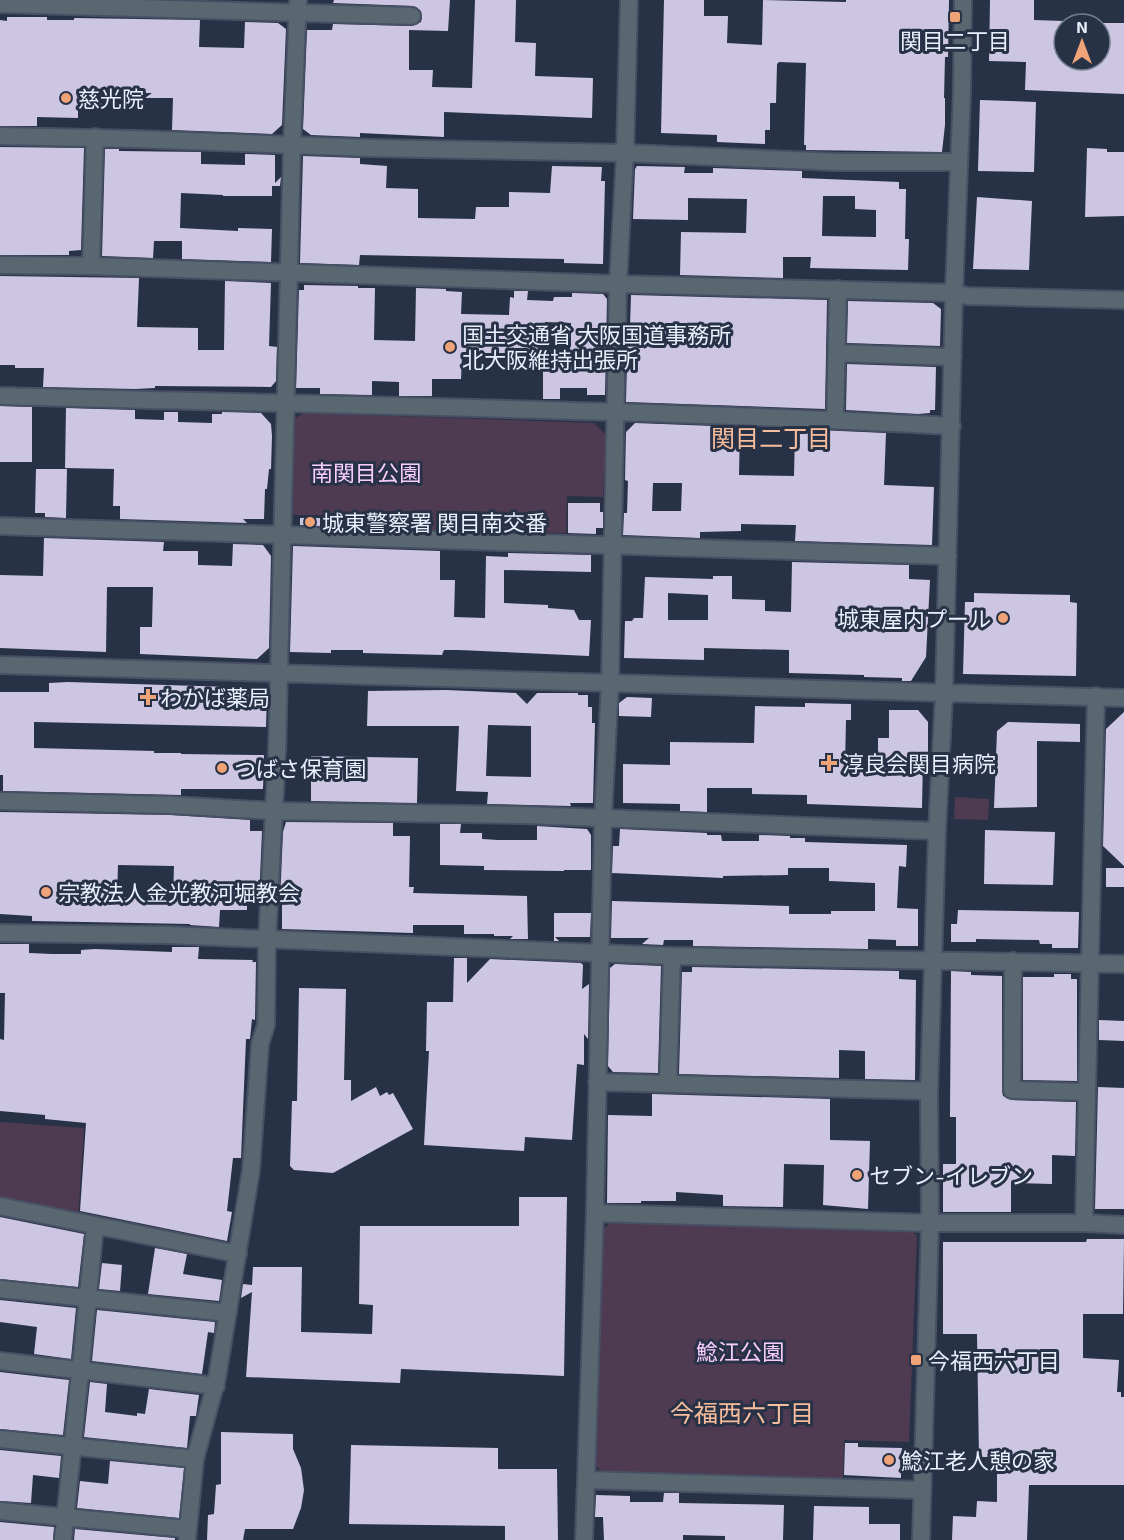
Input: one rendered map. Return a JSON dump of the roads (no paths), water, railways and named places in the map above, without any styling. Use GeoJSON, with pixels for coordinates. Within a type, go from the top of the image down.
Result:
{"type":"FeatureCollection","features":[{"type":"Feature","properties":{"kind":"street"},"geometry":{"type":"LineString","coordinates":[[584,1540],[595,1213],[603,818],[610,683],[618,284],[625,153],[629,0]]}},
{"type":"Feature","properties":{"kind":"street"},"geometry":{"type":"LineString","coordinates":[[921,1540],[930,1222],[929,1091],[944,694],[963,0]]}},
{"type":"Feature","properties":{"kind":"street"},"geometry":{"type":"LineString","coordinates":[[0,4],[298,6],[412,16]]}},
{"type":"Feature","properties":{"kind":"street"},"geometry":{"type":"LineString","coordinates":[[0,1511],[188,1534],[195,1459],[216,1386],[251,1170],[260,1044],[266,1025],[267,941],[277,753],[288,274],[298,6]]}},
{"type":"Feature","properties":{"kind":"street"},"geometry":{"type":"LineString","coordinates":[[0,136],[625,153],[838,162],[958,162]]}},
{"type":"Feature","properties":{"kind":"street"},"geometry":{"type":"LineString","coordinates":[[91,266],[95,137]]}},
{"type":"Feature","properties":{"kind":"street"},"geometry":{"type":"LineString","coordinates":[[0,265],[91,266],[1124,300]]}},
{"type":"Feature","properties":{"kind":"street"},"geometry":{"type":"LineString","coordinates":[[835,420],[838,290]]}},
{"type":"Feature","properties":{"kind":"street"},"geometry":{"type":"LineString","coordinates":[[837,354],[953,357]]}},
{"type":"Feature","properties":{"kind":"street"},"geometry":{"type":"LineString","coordinates":[[0,396],[615,412],[952,426]]}},
{"type":"Feature","properties":{"kind":"street"},"geometry":{"type":"LineString","coordinates":[[0,526],[948,556]]}},
{"type":"Feature","properties":{"kind":"street"},"geometry":{"type":"LineString","coordinates":[[0,665],[279,675],[1124,698]]}},
{"type":"Feature","properties":{"kind":"street"},"geometry":{"type":"LineString","coordinates":[[1084,1222],[1096,696]]}},
{"type":"Feature","properties":{"kind":"street"},"geometry":{"type":"LineString","coordinates":[[0,801],[171,805],[274,812],[524,815],[938,831]]}},
{"type":"Feature","properties":{"kind":"street"},"geometry":{"type":"LineString","coordinates":[[0,933],[168,935],[267,941],[672,956],[1124,964]]}},
{"type":"Feature","properties":{"kind":"street"},"geometry":{"type":"LineString","coordinates":[[668,1084],[672,956]]}},
{"type":"Feature","properties":{"kind":"street"},"geometry":{"type":"LineString","coordinates":[[1013,962],[1012,1090],[1087,1092]]}},
{"type":"Feature","properties":{"kind":"street"},"geometry":{"type":"LineString","coordinates":[[597,1082],[929,1091]]}},
{"type":"Feature","properties":{"kind":"street"},"geometry":{"type":"LineString","coordinates":[[0,1206],[238,1254]]}},
{"type":"Feature","properties":{"kind":"street"},"geometry":{"type":"LineString","coordinates":[[595,1213],[930,1222],[1084,1222],[1124,1225]]}},
{"type":"Feature","properties":{"kind":"street"},"geometry":{"type":"LineString","coordinates":[[63,1540],[95,1226]]}},
{"type":"Feature","properties":{"kind":"street"},"geometry":{"type":"LineString","coordinates":[[0,1289],[228,1313]]}},
{"type":"Feature","properties":{"kind":"street"},"geometry":{"type":"LineString","coordinates":[[0,1361],[216,1386]]}},
{"type":"Feature","properties":{"kind":"street"},"geometry":{"type":"LineString","coordinates":[[0,1439],[195,1459]]}},
{"type":"Feature","properties":{"kind":"street"},"geometry":{"type":"LineString","coordinates":[[586,1480],[922,1490]]}},
{"type":"Feature","properties":{"kind":"place","name":"関目二丁目"},"geometry":{"type":"Point","coordinates":[955,17]}},
{"type":"Feature","properties":{"kind":"place","name":"慈光院"},"geometry":{"type":"Point","coordinates":[66,98]}},
{"type":"Feature","properties":{"kind":"place","name":"国土交通省 大阪国道事務所 北大阪維持出張所"},"geometry":{"type":"Point","coordinates":[450,347]}},
{"type":"Feature","properties":{"kind":"place","name":"城東警察署 関目南交番"},"geometry":{"type":"Point","coordinates":[310,522]}},
{"type":"Feature","properties":{"kind":"place","name":"城東屋内プール"},"geometry":{"type":"Point","coordinates":[1003,618]}},
{"type":"Feature","properties":{"kind":"place","name":"わかば薬局"},"geometry":{"type":"Point","coordinates":[148,697]}},
{"type":"Feature","properties":{"kind":"place","name":"淳良会関目病院"},"geometry":{"type":"Point","coordinates":[829,763]}},
{"type":"Feature","properties":{"kind":"place","name":"つばさ保育園"},"geometry":{"type":"Point","coordinates":[222,768]}},
{"type":"Feature","properties":{"kind":"place","name":"宗教法人金光教河堀教会"},"geometry":{"type":"Point","coordinates":[46,892]}},
{"type":"Feature","properties":{"kind":"place","name":"セブン-イレブン"},"geometry":{"type":"Point","coordinates":[857,1175]}},
{"type":"Feature","properties":{"kind":"place","name":"今福西六丁目"},"geometry":{"type":"Point","coordinates":[916,1360]}},
{"type":"Feature","properties":{"kind":"place","name":"鯰江老人憩の家"},"geometry":{"type":"Point","coordinates":[889,1460]}},
{"type":"Feature","properties":{"kind":"district","name":"関目二丁目"},"geometry":{"type":"Point","coordinates":[771,437]}},
{"type":"Feature","properties":{"kind":"district","name":"今福西六丁目"},"geometry":{"type":"Point","coordinates":[742,1412]}},
{"type":"Feature","properties":{"kind":"park label","name":"南関目公園"},"geometry":{"type":"Point","coordinates":[366,472]}},
{"type":"Feature","properties":{"kind":"park label","name":"鯰江公園"},"geometry":{"type":"Point","coordinates":[740,1351]}}]}
